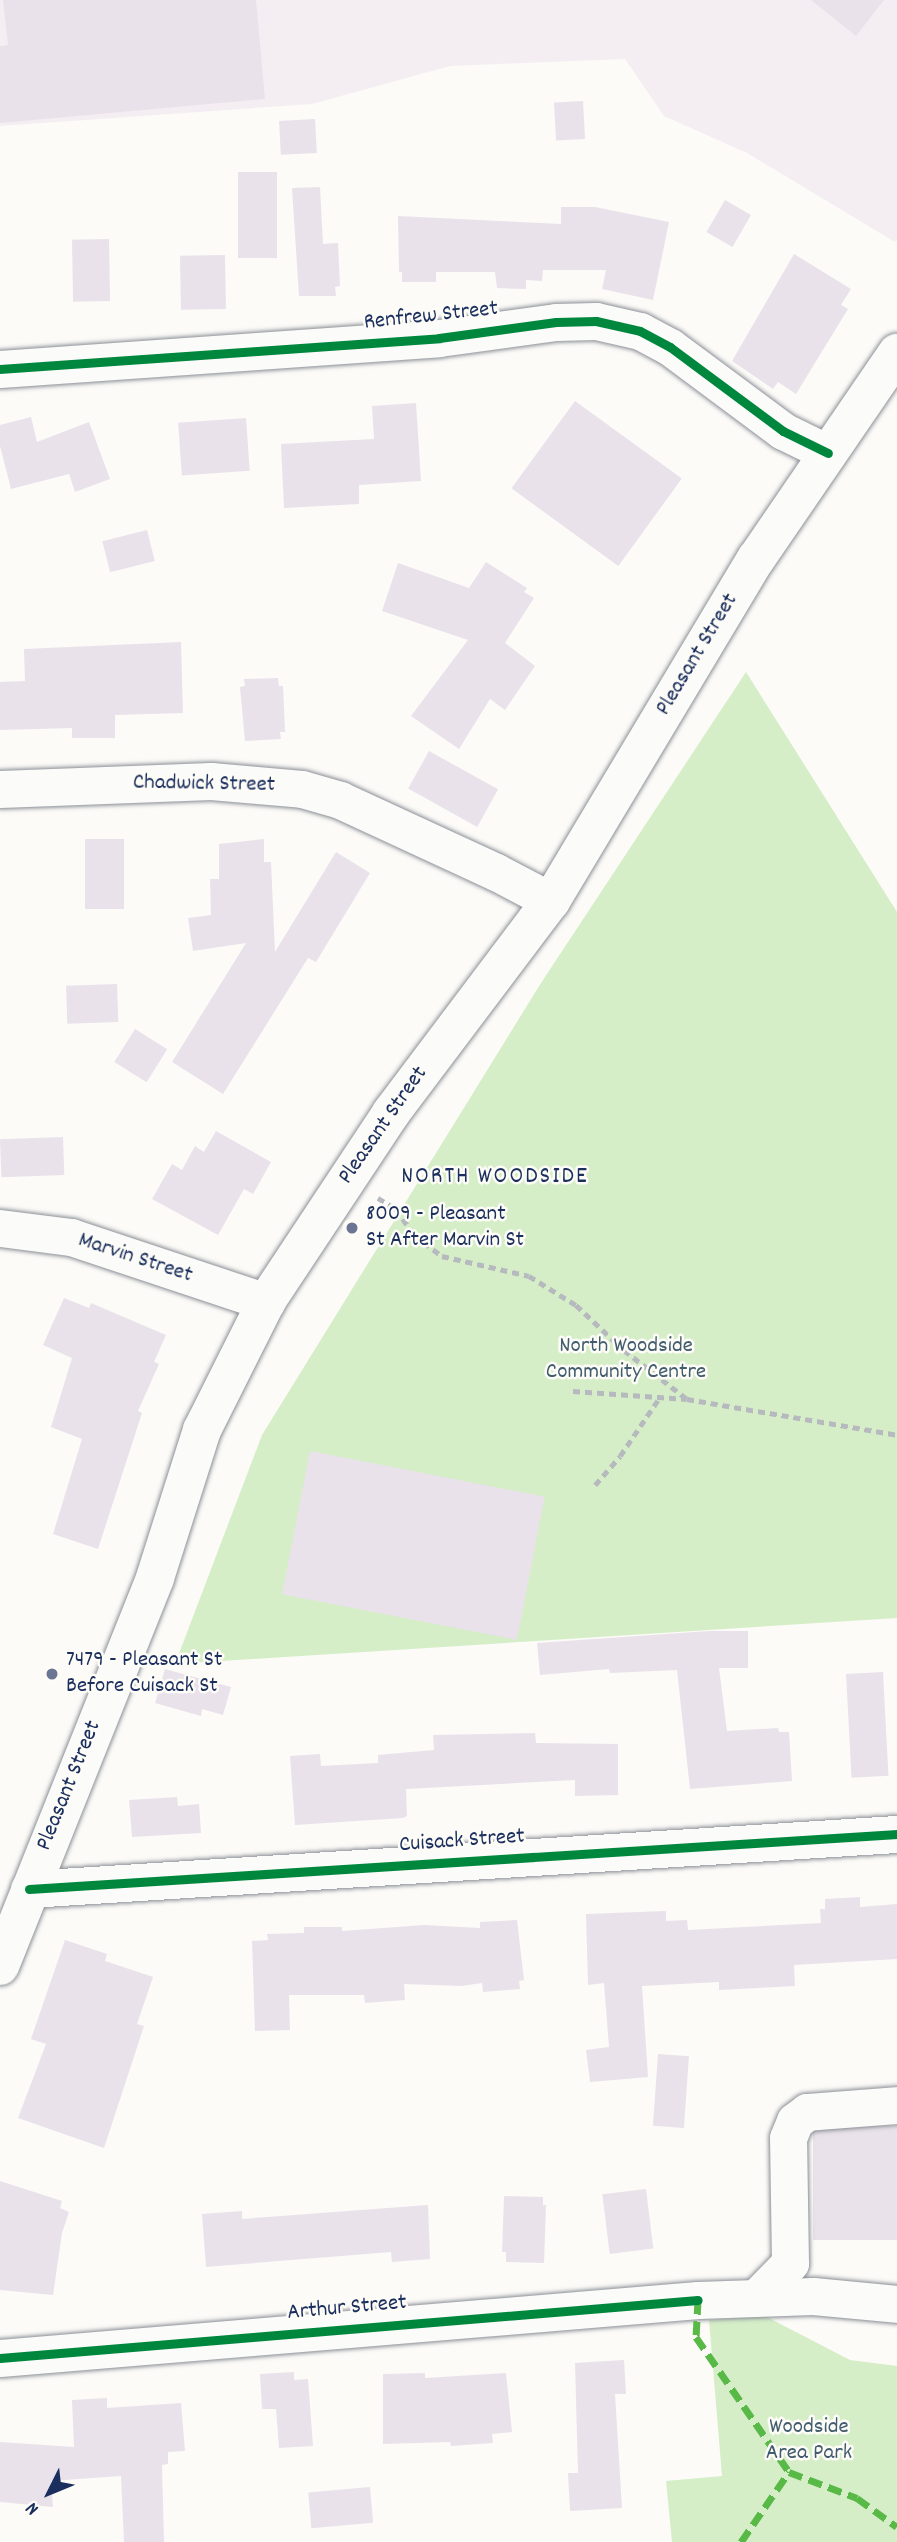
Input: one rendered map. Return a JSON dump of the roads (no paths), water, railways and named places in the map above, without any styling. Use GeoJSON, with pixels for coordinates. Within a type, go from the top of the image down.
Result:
{"type":"FeatureCollection","features":[{"type":"Feature","properties":{"kind":"main road","name":"Pleasant Street"},"geometry":{"type":"LineString","coordinates":[[0,1966],[155,1578],[202,1430],[267,1301],[391,1113],[551,901],[756,559],[897,353]]}},
{"type":"Feature","properties":{"kind":"street","name":"Renfrew Street"},"geometry":{"type":"LineString","coordinates":[[0,369],[439,338],[556,322],[596,321],[640,331],[670,347],[783,431],[828,453]]}},
{"type":"Feature","properties":{"kind":"street","name":"Chadwick Street"},"geometry":{"type":"LineString","coordinates":[[0,789],[211,781],[302,789],[340,800],[496,872],[551,901]]}},
{"type":"Feature","properties":{"kind":"street","name":"Marvin Street"},"geometry":{"type":"LineString","coordinates":[[0,1228],[71,1237],[267,1301]]}},
{"type":"Feature","properties":{"kind":"street","name":"Cuisack Street"},"geometry":{"type":"LineString","coordinates":[[29,1889],[897,1834]]}},
{"type":"Feature","properties":{"kind":"street"},"geometry":{"type":"LineString","coordinates":[[756,2298],[790,2263],[788,2138],[796,2121],[807,2112],[897,2105]]}},
{"type":"Feature","properties":{"kind":"street","name":"Arthur Street"},"geometry":{"type":"LineString","coordinates":[[0,2358],[698,2300],[813,2296],[897,2304]]}},
{"type":"Feature","properties":{"kind":"place","name":"8009 - Pleasant St After Marvin St"},"geometry":{"type":"Point","coordinates":[352,1228]}},
{"type":"Feature","properties":{"kind":"place","name":"7479 - Pleasant St Before Cuisack St"},"geometry":{"type":"Point","coordinates":[52,1674]}},
{"type":"Feature","properties":{"kind":"district","name":"NORTH WOODSIDE"},"geometry":{"type":"Point","coordinates":[495,1178]}},
{"type":"Feature","properties":{"kind":"park label","name":"North Woodside Community Centre"},"geometry":{"type":"Point","coordinates":[626,1360]}},
{"type":"Feature","properties":{"kind":"park label","name":"Woodside Area Park"},"geometry":{"type":"Point","coordinates":[809,2441]}}]}
